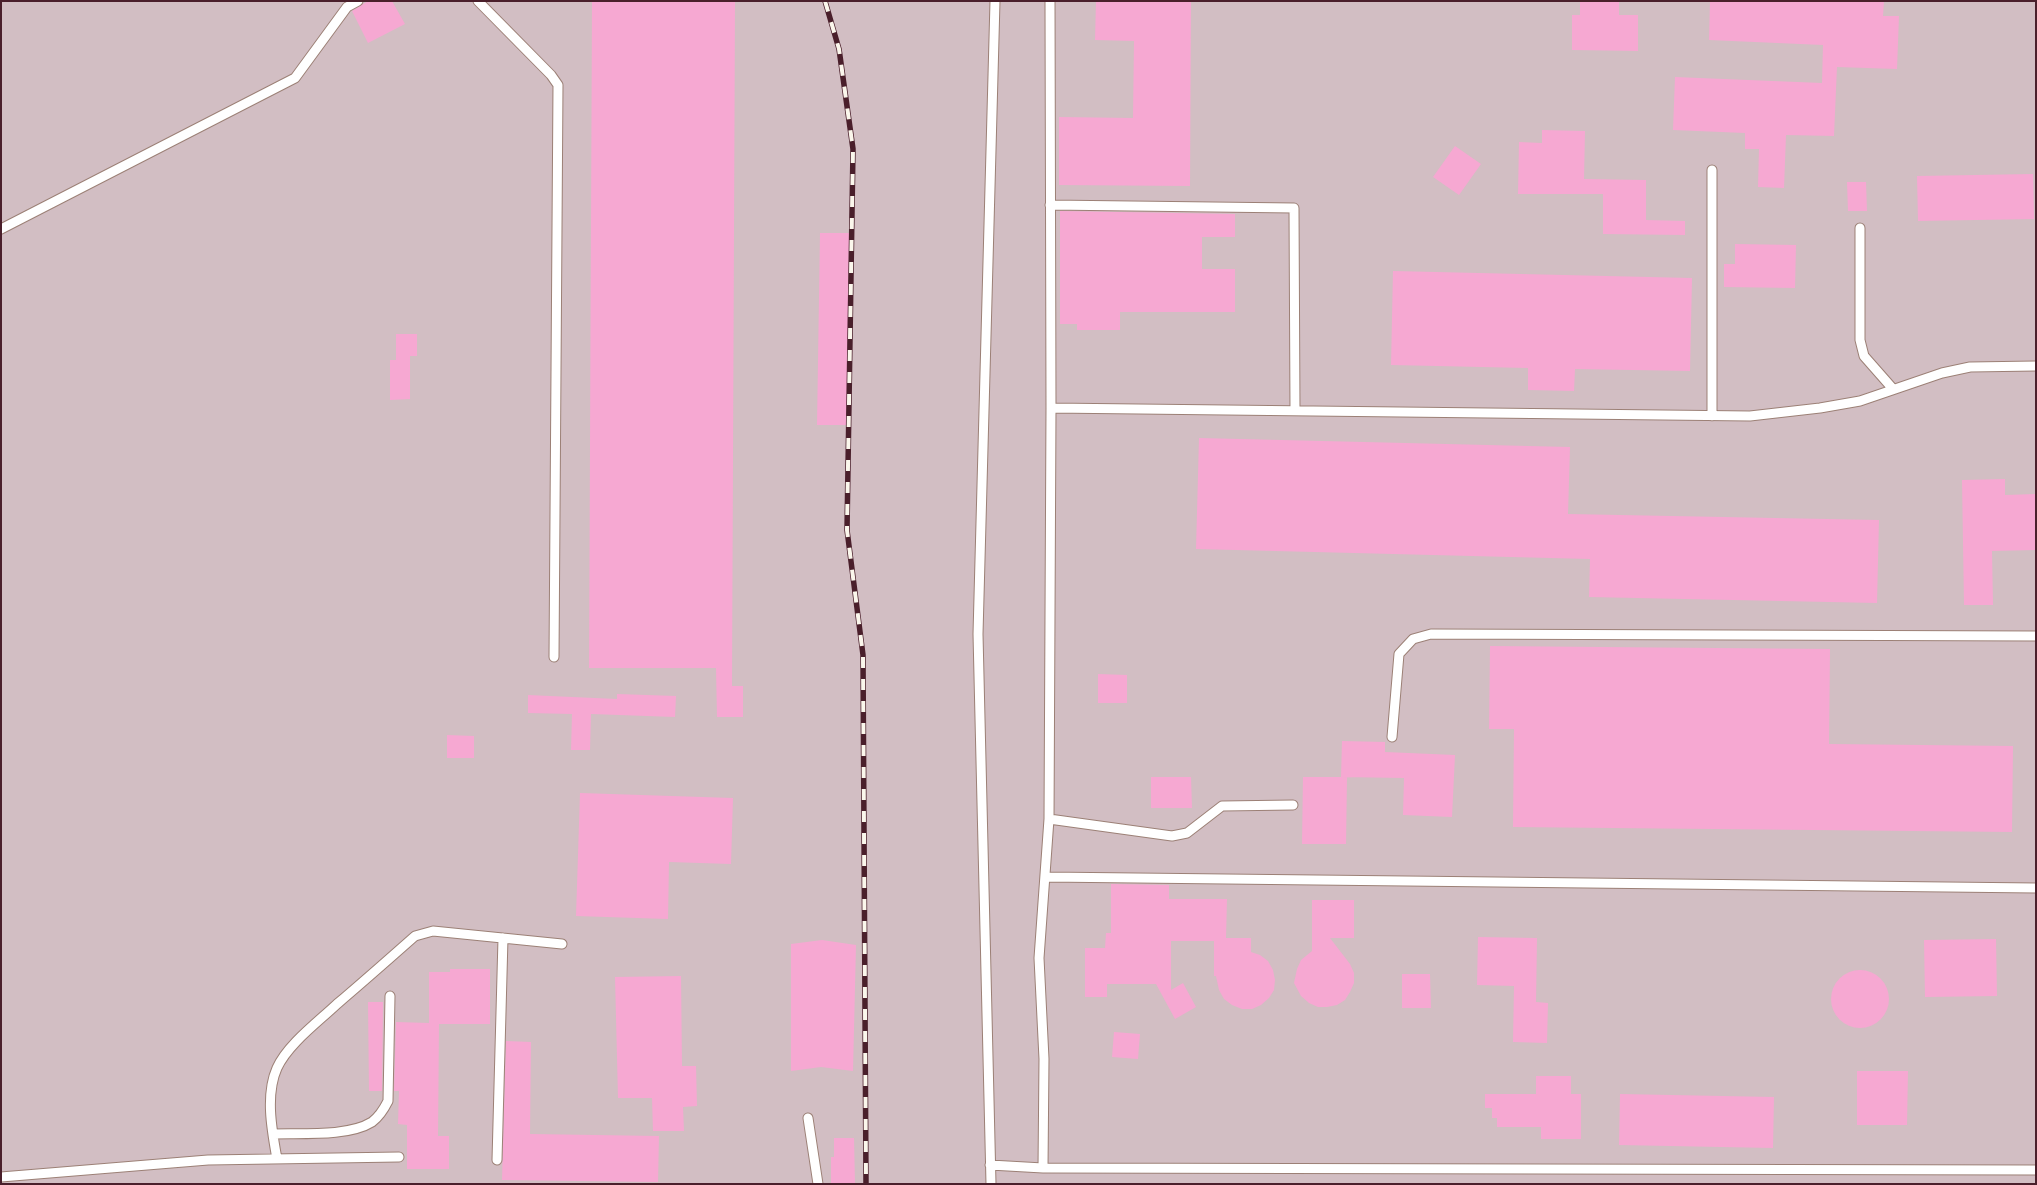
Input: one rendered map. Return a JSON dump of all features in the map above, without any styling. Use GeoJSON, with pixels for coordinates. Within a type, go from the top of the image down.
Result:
{"type":"FeatureCollection","features":[{"type":"Feature","properties":{"kind":"lane"},"geometry":{"type":"LineString","coordinates":[[1,228],[295,78],[347,7],[358,1]]}},
{"type":"Feature","properties":{"kind":"lane"},"geometry":{"type":"LineString","coordinates":[[478,1],[551,75],[558,84],[559,90],[554,657]]}},
{"type":"Feature","properties":{"kind":"lane"},"geometry":{"type":"LineString","coordinates":[[991,1184],[978,634],[995,1]]}},
{"type":"Feature","properties":{"kind":"lane"},"geometry":{"type":"LineString","coordinates":[[1043,1168],[1044,1059],[1039,958],[1046,877],[1048,819],[1051,408],[1050,1]]}},
{"type":"Feature","properties":{"kind":"lane"},"geometry":{"type":"LineString","coordinates":[[1712,170],[1712,416]]}},
{"type":"Feature","properties":{"kind":"lane"},"geometry":{"type":"LineString","coordinates":[[1050,205],[1294,208],[1295,411]]}},
{"type":"Feature","properties":{"kind":"lane"},"geometry":{"type":"LineString","coordinates":[[1860,228],[1860,340],[1864,356],[1893,389]]}},
{"type":"Feature","properties":{"kind":"lane"},"geometry":{"type":"LineString","coordinates":[[1051,408],[1750,416],[1820,408],[1860,401],[1942,372],[1970,368],[2036,366]]}},
{"type":"Feature","properties":{"kind":"lane"},"geometry":{"type":"LineString","coordinates":[[1392,736],[1399,654],[1413,639],[1431,634],[2036,636]]}},
{"type":"Feature","properties":{"kind":"lane"},"geometry":{"type":"LineString","coordinates":[[1048,819],[1172,836],[1187,832],[1222,806],[1293,805]]}},
{"type":"Feature","properties":{"kind":"lane"},"geometry":{"type":"LineString","coordinates":[[1046,877],[2036,888]]}},
{"type":"Feature","properties":{"kind":"lane"},"geometry":{"type":"LineString","coordinates":[[277,1159],[270,1104],[277,1069],[286,1054],[314,1025],[415,936],[433,932],[562,944]]}},
{"type":"Feature","properties":{"kind":"lane"},"geometry":{"type":"LineString","coordinates":[[497,1160],[503,938]]}},
{"type":"Feature","properties":{"kind":"lane"},"geometry":{"type":"LineString","coordinates":[[273,1134],[345,1131],[361,1127],[372,1121],[382,1112],[388,1100],[390,996]]}},
{"type":"Feature","properties":{"kind":"lane"},"geometry":{"type":"LineString","coordinates":[[808,1118],[818,1184]]}},
{"type":"Feature","properties":{"kind":"lane"},"geometry":{"type":"LineString","coordinates":[[1,1176],[208,1160],[399,1158]]}},
{"type":"Feature","properties":{"kind":"lane"},"geometry":{"type":"LineString","coordinates":[[990,1165],[1043,1168],[2036,1170]]}},
{"type":"Feature","properties":{"kind":"shaded area"},"geometry":{"type":"Polygon","coordinates":[[[1,1],[2036,1],[2036,1184],[1,1184],[1,1]]]}},
{"type":"Feature","properties":{"kind":"building"},"geometry":{"type":"Polygon","coordinates":[[[368,1],[392,1],[405,24],[368,43],[352,11],[368,1]]]}},
{"type":"Feature","properties":{"kind":"building"},"geometry":{"type":"Polygon","coordinates":[[[592,1],[735,1],[732,686],[743,686],[743,717],[717,717],[716,668],[589,668],[592,1]]]}},
{"type":"Feature","properties":{"kind":"building"},"geometry":{"type":"Polygon","coordinates":[[[1096,1],[1191,1],[1190,186],[1059,185],[1059,117],[1133,118],[1134,41],[1095,40],[1096,1]]]}},
{"type":"Feature","properties":{"kind":"building"},"geometry":{"type":"Polygon","coordinates":[[[1580,1],[1619,1],[1619,15],[1638,15],[1638,51],[1572,50],[1572,15],[1580,15],[1580,1]]]}},
{"type":"Feature","properties":{"kind":"building"},"geometry":{"type":"Polygon","coordinates":[[[1710,1],[1884,1],[1883,16],[1899,16],[1897,69],[1837,67],[1834,136],[1786,135],[1784,188],[1758,187],[1759,149],[1745,149],[1745,133],[1673,130],[1675,77],[1822,83],[1823,45],[1709,40],[1710,1]]]}},
{"type":"Feature","properties":{"kind":"building"},"geometry":{"type":"Polygon","coordinates":[[[1542,130],[1585,131],[1584,179],[1646,180],[1646,220],[1685,221],[1685,235],[1603,234],[1603,194],[1518,194],[1519,142],[1542,143],[1542,130]]]}},
{"type":"Feature","properties":{"kind":"building"},"geometry":{"type":"Polygon","coordinates":[[[1455,146],[1481,164],[1459,195],[1433,177],[1455,146]]]}},
{"type":"Feature","properties":{"kind":"building"},"geometry":{"type":"Polygon","coordinates":[[[2033,174],[2034,219],[1918,221],[1917,176],[2033,174]]]}},
{"type":"Feature","properties":{"kind":"building"},"geometry":{"type":"Polygon","coordinates":[[[1847,182],[1866,182],[1867,211],[1848,211],[1847,182]]]}},
{"type":"Feature","properties":{"kind":"building"},"geometry":{"type":"Polygon","coordinates":[[[1060,211],[1235,214],[1235,237],[1202,237],[1202,269],[1235,269],[1235,312],[1120,312],[1120,330],[1077,330],[1077,324],[1060,324],[1060,211]]]}},
{"type":"Feature","properties":{"kind":"building"},"geometry":{"type":"Polygon","coordinates":[[[820,233],[849,233],[847,425],[817,425],[820,233]]]}},
{"type":"Feature","properties":{"kind":"building"},"geometry":{"type":"Polygon","coordinates":[[[1735,244],[1796,245],[1795,288],[1724,287],[1724,264],[1735,264],[1735,244]]]}},
{"type":"Feature","properties":{"kind":"building"},"geometry":{"type":"Polygon","coordinates":[[[1393,271],[1692,278],[1690,371],[1575,369],[1574,391],[1528,390],[1528,368],[1391,365],[1393,271]]]}},
{"type":"Feature","properties":{"kind":"building"},"geometry":{"type":"Polygon","coordinates":[[[396,334],[417,334],[417,356],[410,356],[410,399],[390,400],[390,360],[396,360],[396,334]]]}},
{"type":"Feature","properties":{"kind":"building"},"geometry":{"type":"Polygon","coordinates":[[[1199,438],[1570,447],[1568,514],[1879,520],[1877,603],[1589,597],[1590,559],[1196,549],[1199,438]]]}},
{"type":"Feature","properties":{"kind":"building"},"geometry":{"type":"Polygon","coordinates":[[[2005,479],[2005,495],[2036,494],[2036,550],[1992,551],[1993,605],[1964,605],[1962,480],[2005,479]]]}},
{"type":"Feature","properties":{"kind":"building"},"geometry":{"type":"Polygon","coordinates":[[[1490,646],[1830,649],[1829,744],[2013,746],[2012,832],[1513,827],[1514,729],[1489,729],[1490,646]]]}},
{"type":"Feature","properties":{"kind":"building"},"geometry":{"type":"Polygon","coordinates":[[[1098,674],[1127,675],[1127,703],[1098,703],[1098,674]]]}},
{"type":"Feature","properties":{"kind":"building"},"geometry":{"type":"Polygon","coordinates":[[[617,694],[676,696],[675,717],[591,714],[590,750],[571,750],[572,714],[528,713],[528,695],[617,699],[617,694]]]}},
{"type":"Feature","properties":{"kind":"building"},"geometry":{"type":"Polygon","coordinates":[[[447,735],[474,736],[474,758],[447,758],[447,735]]]}},
{"type":"Feature","properties":{"kind":"building"},"geometry":{"type":"Polygon","coordinates":[[[1342,741],[1385,742],[1385,752],[1455,755],[1452,817],[1403,815],[1404,778],[1341,777],[1342,741]]]}},
{"type":"Feature","properties":{"kind":"building"},"geometry":{"type":"Polygon","coordinates":[[[1151,777],[1191,777],[1192,808],[1151,808],[1151,777]]]}},
{"type":"Feature","properties":{"kind":"building"},"geometry":{"type":"Polygon","coordinates":[[[1303,777],[1347,777],[1346,844],[1302,844],[1303,777]]]}},
{"type":"Feature","properties":{"kind":"building"},"geometry":{"type":"Polygon","coordinates":[[[580,793],[733,798],[731,864],[669,862],[668,919],[576,916],[580,793]]]}},
{"type":"Feature","properties":{"kind":"building"},"geometry":{"type":"Polygon","coordinates":[[[1111,884],[1169,885],[1169,899],[1227,899],[1226,938],[1251,938],[1251,952],[1260,955],[1268,961],[1273,970],[1275,980],[1274,990],[1269,998],[1261,1005],[1252,1009],[1242,1009],[1224,999],[1219,990],[1216,976],[1214,976],[1214,941],[1171,941],[1171,990],[1183,983],[1196,1007],[1175,1019],[1156,984],[1107,984],[1107,997],[1085,997],[1085,948],[1105,948],[1106,933],[1111,933],[1111,884]]]}},
{"type":"Feature","properties":{"kind":"building"},"geometry":{"type":"Polygon","coordinates":[[[1312,900],[1354,900],[1354,938],[1330,938],[1350,964],[1354,973],[1354,983],[1345,1000],[1337,1005],[1327,1007],[1318,1007],[1309,1003],[1301,996],[1294,983],[1301,960],[1312,951],[1312,900]]]}},
{"type":"Feature","properties":{"kind":"building"},"geometry":{"type":"Polygon","coordinates":[[[1478,937],[1537,938],[1536,1002],[1548,1003],[1547,1043],[1513,1042],[1514,986],[1477,985],[1478,937]]]}},
{"type":"Feature","properties":{"kind":"building"},"geometry":{"type":"Polygon","coordinates":[[[1996,939],[1997,996],[1925,997],[1924,940],[1996,939]]]}},
{"type":"Feature","properties":{"kind":"building"},"geometry":{"type":"Polygon","coordinates":[[[822,940],[856,945],[853,1071],[821,1067],[791,1071],[791,944],[822,940]]]}},
{"type":"Feature","properties":{"kind":"building"},"geometry":{"type":"Polygon","coordinates":[[[450,969],[490,969],[490,1024],[439,1024],[438,1136],[449,1136],[449,1169],[407,1169],[407,1125],[398,1124],[399,1091],[394,1091],[396,1022],[429,1023],[429,972],[450,972],[450,969]]]}},
{"type":"Feature","properties":{"kind":"building"},"geometry":{"type":"Polygon","coordinates":[[[1854,970],[1866,970],[1881,978],[1889,993],[1889,1005],[1881,1020],[1866,1028],[1854,1028],[1839,1020],[1831,1005],[1831,993],[1839,978],[1854,970]]]}},
{"type":"Feature","properties":{"kind":"building"},"geometry":{"type":"Polygon","coordinates":[[[1402,974],[1430,974],[1431,1008],[1402,1008],[1402,974]]]}},
{"type":"Feature","properties":{"kind":"building"},"geometry":{"type":"Polygon","coordinates":[[[681,976],[682,1066],[696,1066],[697,1106],[683,1107],[684,1131],[653,1131],[652,1098],[618,1098],[615,977],[681,976]]]}},
{"type":"Feature","properties":{"kind":"building"},"geometry":{"type":"Polygon","coordinates":[[[368,1002],[383,1002],[382,1091],[369,1091],[368,1002]]]}},
{"type":"Feature","properties":{"kind":"building"},"geometry":{"type":"Polygon","coordinates":[[[1114,1032],[1140,1034],[1138,1059],[1112,1057],[1114,1032]]]}},
{"type":"Feature","properties":{"kind":"building"},"geometry":{"type":"Polygon","coordinates":[[[506,1041],[531,1042],[530,1134],[659,1136],[658,1182],[502,1180],[506,1041]]]}},
{"type":"Feature","properties":{"kind":"building"},"geometry":{"type":"Polygon","coordinates":[[[1857,1071],[1908,1071],[1907,1125],[1857,1125],[1857,1071]]]}},
{"type":"Feature","properties":{"kind":"building"},"geometry":{"type":"Polygon","coordinates":[[[1536,1076],[1571,1076],[1571,1094],[1581,1094],[1581,1139],[1541,1139],[1541,1127],[1497,1127],[1497,1118],[1492,1118],[1492,1108],[1485,1108],[1485,1094],[1536,1094],[1536,1076]]]}},
{"type":"Feature","properties":{"kind":"building"},"geometry":{"type":"Polygon","coordinates":[[[1620,1094],[1774,1097],[1773,1148],[1619,1145],[1620,1094]]]}},
{"type":"Feature","properties":{"kind":"building"},"geometry":{"type":"Polygon","coordinates":[[[834,1138],[854,1138],[855,1184],[831,1184],[831,1157],[834,1157],[834,1138]]]}},
{"type":"Feature","properties":{"kind":"railway"},"geometry":{"type":"LineString","coordinates":[[825,1],[839,49],[853,149],[847,530],[863,655],[866,1184]]}}]}
